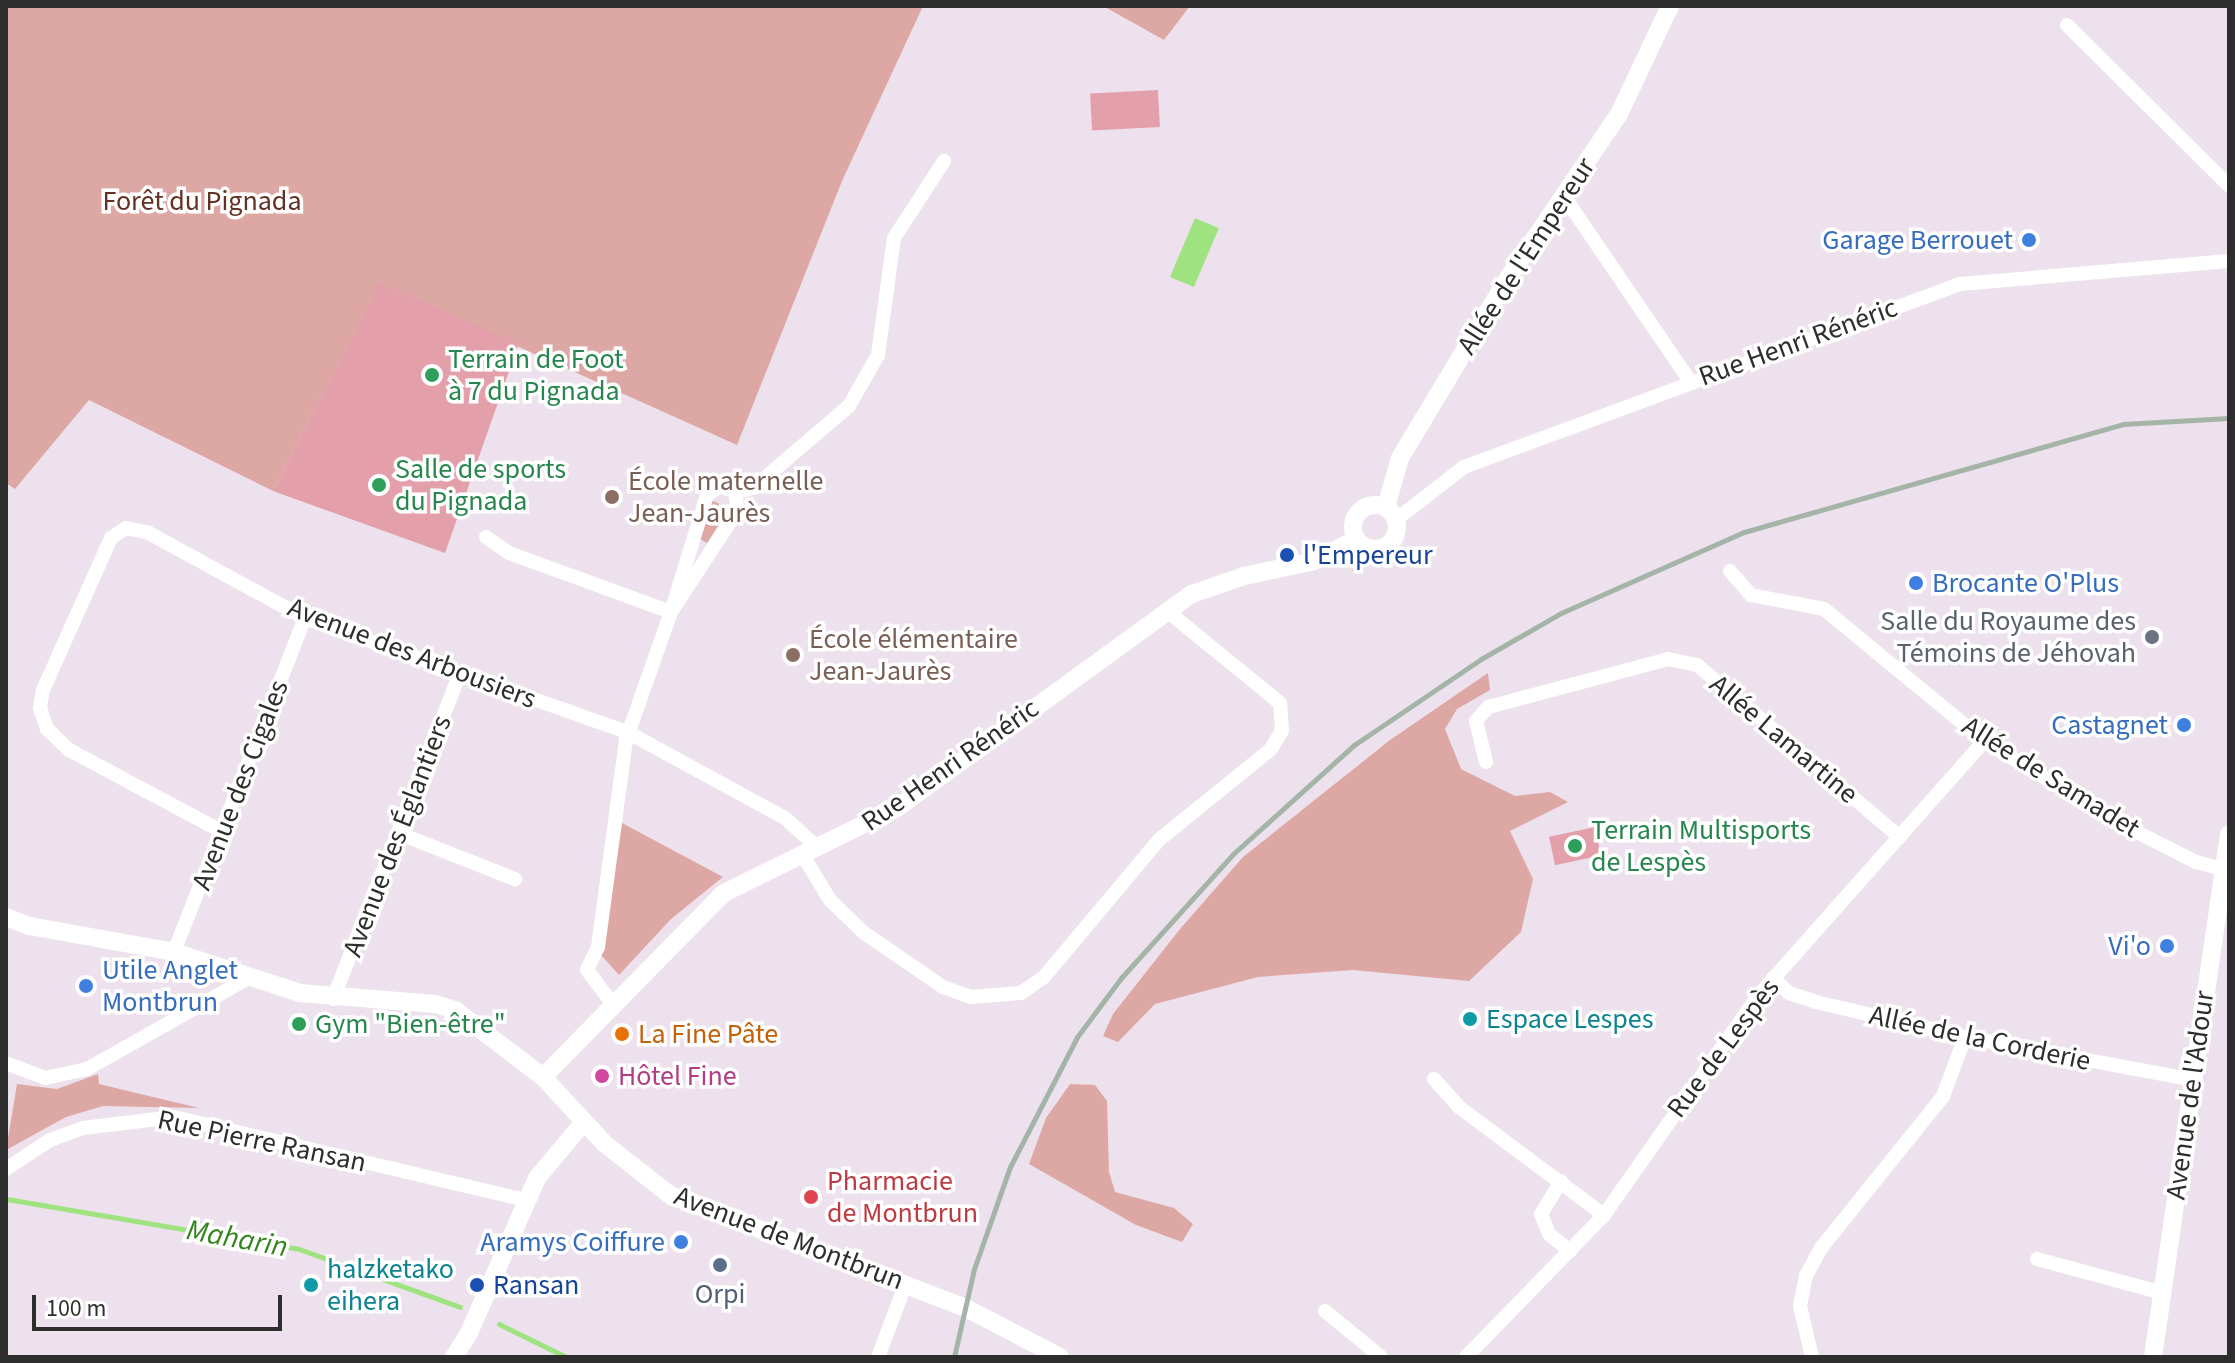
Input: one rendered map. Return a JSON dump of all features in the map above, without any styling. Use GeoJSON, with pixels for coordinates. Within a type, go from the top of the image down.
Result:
{"type":"FeatureCollection","features":[{"type":"Feature","properties":{"kind":"street","name":"Allée de l'Empereur"},"geometry":{"type":"LineString","coordinates":[[1391,513],[1400,458],[1563,195],[1619,114],[1670,6]]}},
{"type":"Feature","properties":{"kind":"street"},"geometry":{"type":"LineString","coordinates":[[2067,25],[2229,186]]}},
{"type":"Feature","properties":{"kind":"street"},"geometry":{"type":"LineString","coordinates":[[612,1003],[587,970],[598,947],[629,733],[707,495],[720,486],[735,492],[753,488],[849,406],[878,355],[894,238],[944,161]]}},
{"type":"Feature","properties":{"kind":"street"},"geometry":{"type":"LineString","coordinates":[[1563,195],[1689,380]]}},
{"type":"Feature","properties":{"kind":"street","name":"Rue Henri Rénéric"},"geometry":{"type":"LineString","coordinates":[[1391,513],[1464,467],[1689,380],[1960,284],[2229,261]]}},
{"type":"Feature","properties":{"kind":"street"},"geometry":{"type":"LineString","coordinates":[[671,612],[738,510],[735,492]]}},
{"type":"Feature","properties":{"kind":"street"},"geometry":{"type":"LineString","coordinates":[[1371,505],[1391,513],[1397,533],[1383,548],[1368,548],[1357,539],[1353,525],[1358,512],[1371,505]]}},
{"type":"Feature","properties":{"kind":"street","name":"Avenue des Arbousiers"},"geometry":{"type":"LineString","coordinates":[[221,831],[69,750],[47,729],[40,708],[43,690],[111,538],[126,528],[147,532],[305,618],[629,733],[785,818],[810,851],[841,911],[943,987],[970,997],[1021,993],[1044,977],[1160,839],[1271,749],[1282,731],[1280,703],[1167,611]]}},
{"type":"Feature","properties":{"kind":"street"},"geometry":{"type":"LineString","coordinates":[[486,537],[509,553],[671,612]]}},
{"type":"Feature","properties":{"kind":"street","name":"Rue Henri Rénéric"},"geometry":{"type":"LineString","coordinates":[[543,1077],[612,1003],[724,893],[897,808],[1167,611],[1210,585],[1314,561],[1357,539]]}},
{"type":"Feature","properties":{"kind":"street","name":"Allée de Samadet"},"geometry":{"type":"LineString","coordinates":[[1730,571],[1751,595],[1824,609],[1984,741],[2121,824],[2196,862],[2223,869]]}},
{"type":"Feature","properties":{"kind":"street","name":"Avenue des Cigales"},"geometry":{"type":"LineString","coordinates":[[174,952],[305,618]]}},
{"type":"Feature","properties":{"kind":"street","name":"Allée Lamartine"},"geometry":{"type":"LineString","coordinates":[[1486,762],[1476,721],[1488,707],[1668,659],[1697,665],[1900,837]]}},
{"type":"Feature","properties":{"kind":"street","name":"Avenue des Églantiers"},"geometry":{"type":"LineString","coordinates":[[333,999],[460,673]]}},
{"type":"Feature","properties":{"kind":"street","name":"Rue de Lespès"},"geometry":{"type":"LineString","coordinates":[[1466,1357],[1604,1215],[1683,1097],[1773,978],[1984,741]]}},
{"type":"Feature","properties":{"kind":"street"},"geometry":{"type":"LineString","coordinates":[[398,833],[515,879]]}},
{"type":"Feature","properties":{"kind":"street","name":"Avenue de l'Adour"},"geometry":{"type":"LineString","coordinates":[[2153,1357],[2229,834]]}},
{"type":"Feature","properties":{"kind":"street","name":"Avenue de Montbrun"},"geometry":{"type":"LineString","coordinates":[[6,917],[30,926],[174,952],[333,999],[435,1004],[455,1010],[543,1077],[584,1122],[670,1195],[906,1283],[1060,1357]]}},
{"type":"Feature","properties":{"kind":"street"},"geometry":{"type":"LineString","coordinates":[[6,1063],[45,1078],[77,1073],[252,976]]}},
{"type":"Feature","properties":{"kind":"street","name":"Allée de la Corderie"},"geometry":{"type":"LineString","coordinates":[[1773,978],[1789,993],[1965,1037],[2195,1080]]}},
{"type":"Feature","properties":{"kind":"street"},"geometry":{"type":"LineString","coordinates":[[1812,1357],[1800,1306],[1806,1276],[1821,1248],[1943,1096],[1965,1037]]}},
{"type":"Feature","properties":{"kind":"street"},"geometry":{"type":"LineString","coordinates":[[1434,1079],[1459,1107],[1604,1215]]}},
{"type":"Feature","properties":{"kind":"street","name":"Rue Pierre Ransan"},"geometry":{"type":"LineString","coordinates":[[6,1169],[50,1140],[83,1128],[174,1117],[525,1200]]}},
{"type":"Feature","properties":{"kind":"street"},"geometry":{"type":"LineString","coordinates":[[454,1357],[469,1333],[525,1200],[553,1154],[584,1122]]}},
{"type":"Feature","properties":{"kind":"street"},"geometry":{"type":"LineString","coordinates":[[1561,1181],[1541,1214],[1549,1234],[1570,1251]]}},
{"type":"Feature","properties":{"kind":"street"},"geometry":{"type":"LineString","coordinates":[[2037,1259],[2163,1293]]}},
{"type":"Feature","properties":{"kind":"street"},"geometry":{"type":"LineString","coordinates":[[878,1357],[906,1283]]}},
{"type":"Feature","properties":{"kind":"street"},"geometry":{"type":"LineString","coordinates":[[1325,1311],[1381,1357]]}},
{"type":"Feature","properties":{"kind":"green space","name":"Forêt du Pignada"},"geometry":{"type":"Polygon","coordinates":[[[6,6],[923,6],[842,181],[737,445],[379,284],[273,491],[89,400],[15,489],[6,483],[6,6]]]}},
{"type":"Feature","properties":{"kind":"green space"},"geometry":{"type":"Polygon","coordinates":[[[1103,6],[1190,6],[1164,40],[1103,6]]]}},
{"type":"Feature","properties":{"kind":"green space"},"geometry":{"type":"Polygon","coordinates":[[[711,500],[729,508],[707,543],[698,538],[711,500]]]}},
{"type":"Feature","properties":{"kind":"green space"},"geometry":{"type":"Polygon","coordinates":[[[1488,673],[1490,690],[1457,709],[1445,729],[1461,769],[1515,796],[1550,792],[1568,802],[1510,831],[1533,879],[1521,932],[1469,981],[1353,970],[1258,977],[1155,1004],[1118,1042],[1103,1036],[1113,1014],[1180,929],[1243,857],[1390,740],[1488,673]]]}},
{"type":"Feature","properties":{"kind":"green space"},"geometry":{"type":"Polygon","coordinates":[[[622,823],[723,877],[671,919],[619,975],[601,955],[622,823]]]}},
{"type":"Feature","properties":{"kind":"green space"},"geometry":{"type":"Polygon","coordinates":[[[98,1074],[99,1084],[199,1108],[103,1106],[66,1117],[6,1150],[17,1084],[57,1089],[98,1074]]]}},
{"type":"Feature","properties":{"kind":"green space"},"geometry":{"type":"Polygon","coordinates":[[[1070,1084],[1095,1085],[1107,1101],[1109,1172],[1115,1192],[1174,1208],[1193,1224],[1182,1242],[1136,1225],[1029,1164],[1046,1118],[1070,1084]]]}},
{"type":"Feature","properties":{"kind":"shaded area"},"geometry":{"type":"Polygon","coordinates":[[[1158,90],[1160,127],[1092,131],[1090,94],[1158,90]]]}},
{"type":"Feature","properties":{"kind":"shaded area"},"geometry":{"type":"Polygon","coordinates":[[[1195,218],[1219,228],[1194,287],[1170,277],[1195,218]]]}},
{"type":"Feature","properties":{"kind":"shaded area"},"geometry":{"type":"Polygon","coordinates":[[[379,283],[519,343],[445,553],[273,491],[379,283]]]}},
{"type":"Feature","properties":{"kind":"shaded area","name":"Terrain Multisports de Lespès"},"geometry":{"type":"Polygon","coordinates":[[[1595,827],[1601,855],[1555,865],[1549,837],[1595,827]]]}},
{"type":"Feature","properties":{"kind":"waterway","name":"Maharin"},"geometry":{"type":"LineString","coordinates":[[7,1199],[299,1249],[460,1307]]}},
{"type":"Feature","properties":{"kind":"waterway","name":"Maharin"},"geometry":{"type":"LineString","coordinates":[[499,1324],[566,1357]]}},
{"type":"Feature","properties":{"kind":"railway"},"geometry":{"type":"LineString","coordinates":[[954,1357],[974,1269],[1010,1167],[1077,1037],[1121,978],[1233,854],[1354,745],[1481,659],[1561,613],[1744,532],[2123,424],[2229,418]]}},
{"type":"Feature","properties":{"kind":"place","name":"Garage Berrouet"},"geometry":{"type":"Point","coordinates":[2029,240]}},
{"type":"Feature","properties":{"kind":"place","name":"Terrain de Foot à 7 du Pignada"},"geometry":{"type":"Point","coordinates":[432,375]}},
{"type":"Feature","properties":{"kind":"place","name":"Salle de sports du Pignada"},"geometry":{"type":"Point","coordinates":[379,485]}},
{"type":"Feature","properties":{"kind":"place","name":"École maternelle Jean-Jaurès"},"geometry":{"type":"Point","coordinates":[612,497]}},
{"type":"Feature","properties":{"kind":"place","name":"l'Empereur"},"geometry":{"type":"Point","coordinates":[1287,555]}},
{"type":"Feature","properties":{"kind":"place","name":"Brocante O'Plus"},"geometry":{"type":"Point","coordinates":[1916,583]}},
{"type":"Feature","properties":{"kind":"place","name":"Salle du Royaume des Témoins de Jéhovah"},"geometry":{"type":"Point","coordinates":[2152,637]}},
{"type":"Feature","properties":{"kind":"place","name":"École élémentaire Jean-Jaurès"},"geometry":{"type":"Point","coordinates":[793,655]}},
{"type":"Feature","properties":{"kind":"place","name":"Castagnet"},"geometry":{"type":"Point","coordinates":[2184,725]}},
{"type":"Feature","properties":{"kind":"place","name":"Terrain Multisports de Lespès"},"geometry":{"type":"Point","coordinates":[1575,846]}},
{"type":"Feature","properties":{"kind":"place","name":"Vi'o"},"geometry":{"type":"Point","coordinates":[2167,946]}},
{"type":"Feature","properties":{"kind":"place","name":"Utile Anglet Montbrun"},"geometry":{"type":"Point","coordinates":[86,986]}},
{"type":"Feature","properties":{"kind":"place","name":"Espace Lespes"},"geometry":{"type":"Point","coordinates":[1470,1019]}},
{"type":"Feature","properties":{"kind":"place","name":"Gym \"Bien-être\""},"geometry":{"type":"Point","coordinates":[299,1024]}},
{"type":"Feature","properties":{"kind":"place","name":"La Fine Pâte"},"geometry":{"type":"Point","coordinates":[622,1034]}},
{"type":"Feature","properties":{"kind":"place","name":"Hôtel Fine"},"geometry":{"type":"Point","coordinates":[602,1076]}},
{"type":"Feature","properties":{"kind":"place","name":"Pharmacie de Montbrun"},"geometry":{"type":"Point","coordinates":[811,1197]}},
{"type":"Feature","properties":{"kind":"place","name":"Aramys Coiffure"},"geometry":{"type":"Point","coordinates":[681,1242]}},
{"type":"Feature","properties":{"kind":"place","name":"Orpi"},"geometry":{"type":"Point","coordinates":[720,1265]}},
{"type":"Feature","properties":{"kind":"place","name":"halzketako eihera"},"geometry":{"type":"Point","coordinates":[311,1285]}},
{"type":"Feature","properties":{"kind":"place","name":"Ransan"},"geometry":{"type":"Point","coordinates":[477,1285]}}]}
